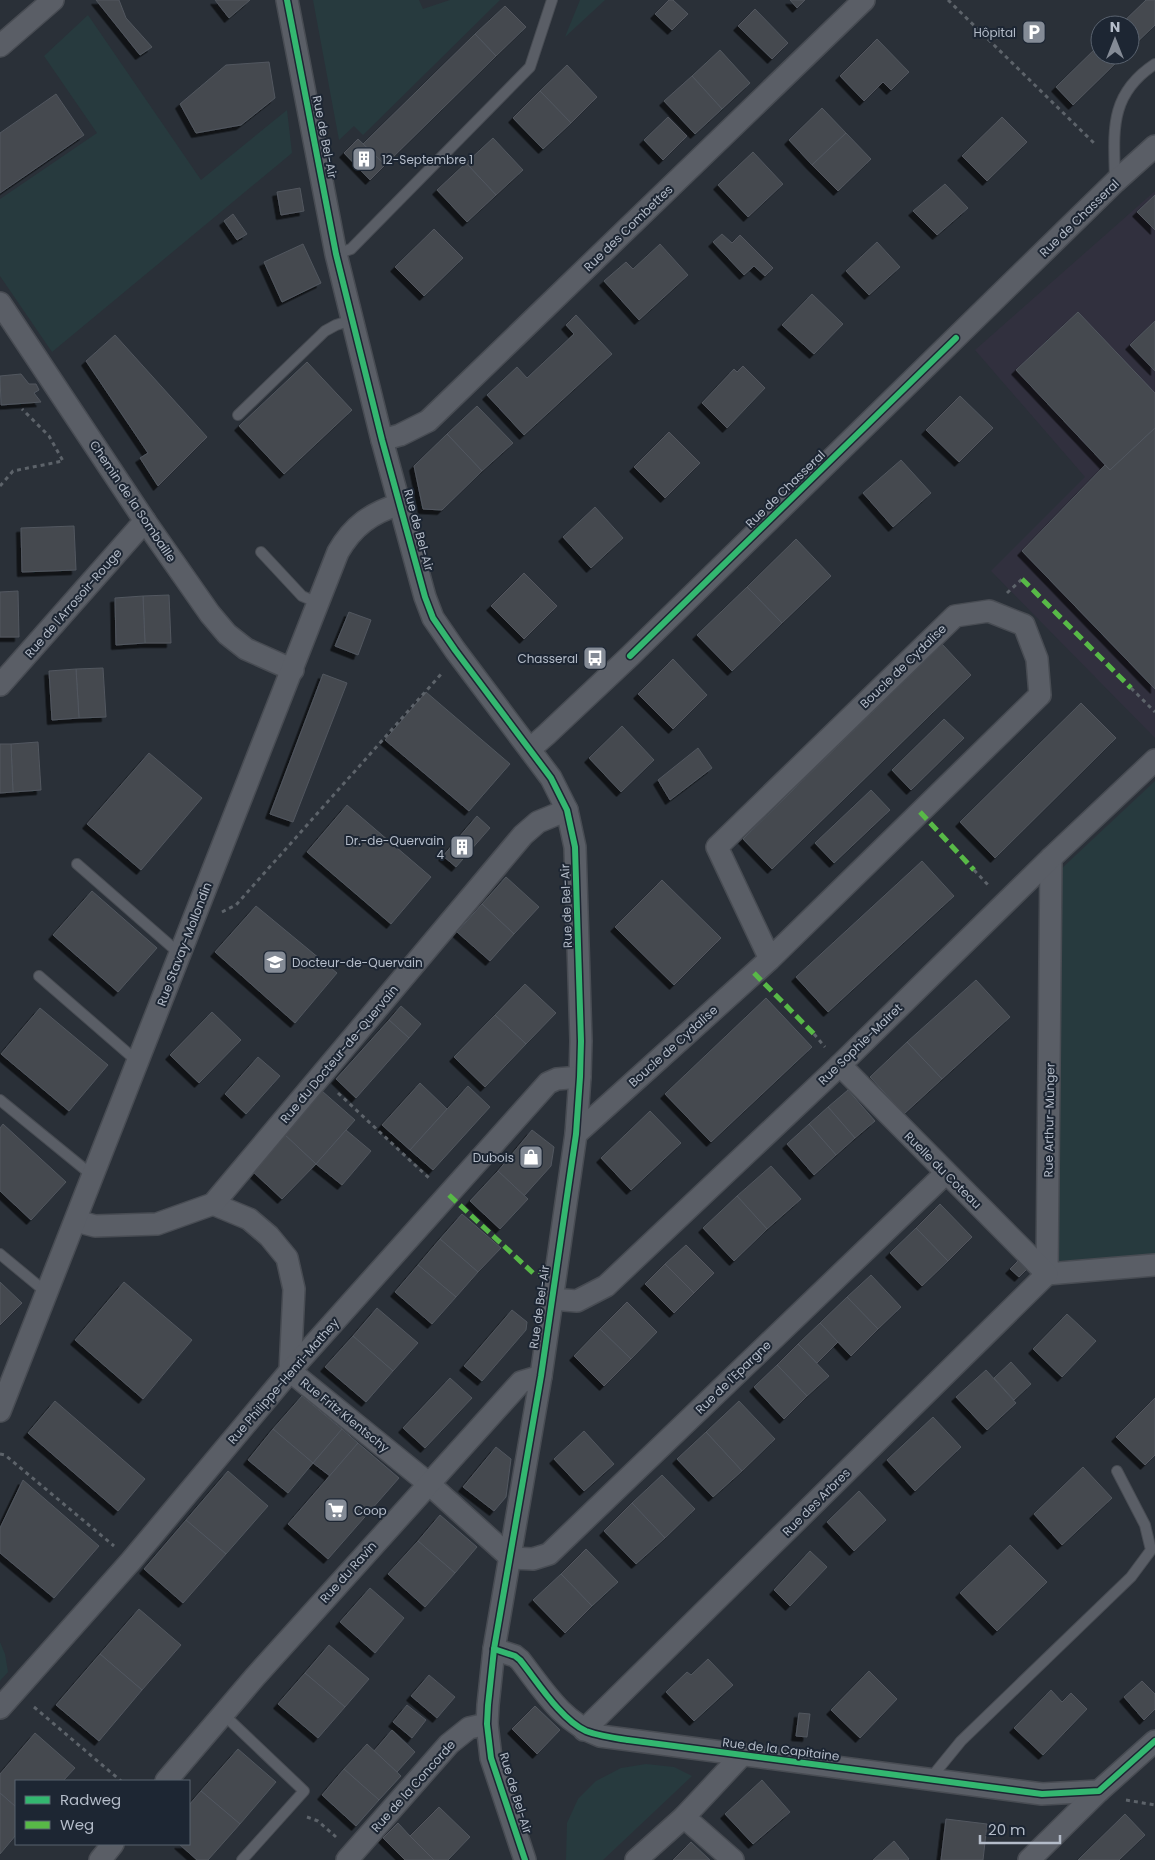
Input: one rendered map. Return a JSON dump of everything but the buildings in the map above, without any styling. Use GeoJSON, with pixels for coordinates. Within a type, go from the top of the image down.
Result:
{"type":"FeatureCollection","features":[{"type":"Feature","properties":{"kind":"street"},"geometry":{"type":"LineString","coordinates":[[0,46],[53,0]]}},
{"type":"Feature","properties":{"kind":"street","name":"Rue de Bel-Air"},"geometry":{"type":"LineString","coordinates":[[287,0],[336,254],[382,440],[425,597],[434,618],[551,778],[568,810],[575,847],[581,1041],[576,1134],[541,1376],[494,1649],[489,1686],[487,1724],[491,1758],[525,1860]]}},
{"type":"Feature","properties":{"kind":"street","name":"Rue des Combettes"},"geometry":{"type":"LineString","coordinates":[[382,440],[403,434],[428,421],[864,0]]}},
{"type":"Feature","properties":{"kind":"street","name":"Rue de Chasseral"},"geometry":{"type":"LineString","coordinates":[[530,749],[630,656],[1115,182],[1155,146]]}},
{"type":"Feature","properties":{"kind":"street","name":"Chemin de la Sombaille"},"geometry":{"type":"LineString","coordinates":[[0,303],[210,614],[227,634],[246,649],[292,670]]}},
{"type":"Feature","properties":{"kind":"street","name":"Rue Stavay-Mollondin"},"geometry":{"type":"LineString","coordinates":[[0,1411],[76,1222],[338,552],[347,536],[364,520],[400,504]]}},
{"type":"Feature","properties":{"kind":"street","name":"Rue de l'Arrosoir-Rouge"},"geometry":{"type":"LineString","coordinates":[[0,685],[145,520]]}},
{"type":"Feature","properties":{"kind":"street","name":"Boucle de Cydalise"},"geometry":{"type":"LineString","coordinates":[[576,1134],[770,959],[1040,695],[1037,660],[1024,625],[989,611],[955,616],[716,847],[770,959]]}},
{"type":"Feature","properties":{"kind":"street","name":"Rue Sophie-Mairet"},"geometry":{"type":"LineString","coordinates":[[551,1299],[576,1301],[606,1286],[840,1065],[1051,858],[1155,760]]}},
{"type":"Feature","properties":{"kind":"street","name":"Rue du Docteur-de-Quervain"},"geometry":{"type":"LineString","coordinates":[[76,1222],[95,1226],[157,1224],[213,1204],[523,835],[538,822],[568,810]]}},
{"type":"Feature","properties":{"kind":"street","name":"Rue Arthur-Münger"},"geometry":{"type":"LineString","coordinates":[[1047,1274],[1051,858]]}},
{"type":"Feature","properties":{"kind":"street","name":"Ruelle du Coteau"},"geometry":{"type":"LineString","coordinates":[[840,1065],[1047,1274]]}},
{"type":"Feature","properties":{"kind":"street","name":"Rue Philippe-Henri-Mathey"},"geometry":{"type":"LineString","coordinates":[[0,1708],[131,1561],[290,1371],[548,1082],[556,1078],[580,1077]]}},
{"type":"Feature","properties":{"kind":"street","name":"Rue de l'Epargne"},"geometry":{"type":"LineString","coordinates":[[511,1558],[533,1559],[549,1554],[946,1173]]}},
{"type":"Feature","properties":{"kind":"street","name":"Rue Fritz Klentschy"},"geometry":{"type":"LineString","coordinates":[[213,1204],[249,1219],[269,1236],[287,1258],[294,1289],[290,1371],[428,1483],[511,1558]]}},
{"type":"Feature","properties":{"kind":"street"},"geometry":{"type":"LineString","coordinates":[[1047,1274],[1155,1265]]}},
{"type":"Feature","properties":{"kind":"street","name":"Rue des Arbres"},"geometry":{"type":"LineString","coordinates":[[584,1730],[1047,1274]]}},
{"type":"Feature","properties":{"kind":"street","name":"Rue du Ravin"},"geometry":{"type":"LineString","coordinates":[[167,1780],[222,1713],[521,1382],[541,1376]]}},
{"type":"Feature","properties":{"kind":"street","name":"Rue de la Capitaine"},"geometry":{"type":"LineString","coordinates":[[494,1649],[515,1656],[520,1660],[557,1708],[584,1730],[609,1737],[1042,1794],[1108,1795]]}},
{"type":"Feature","properties":{"kind":"street","name":"Rue de la Concorde"},"geometry":{"type":"LineString","coordinates":[[347,1860],[449,1744],[469,1728],[487,1724]]}},
{"type":"Feature","properties":{"kind":"street"},"geometry":{"type":"LineString","coordinates":[[1029,1860],[1108,1795],[1155,1741]]}},
{"type":"Feature","properties":{"kind":"street"},"geometry":{"type":"LineString","coordinates":[[636,1860],[684,1817],[742,1755]]}},
{"type":"Feature","properties":{"kind":"street"},"geometry":{"type":"LineString","coordinates":[[684,1817],[733,1860]]}},
{"type":"Feature","properties":{"kind":"street"},"geometry":{"type":"LineString","coordinates":[[100,1860],[113,1845]]}},
{"type":"Feature","properties":{"kind":"lane"},"geometry":{"type":"LineString","coordinates":[[336,254],[351,249],[530,67],[552,0]]}},
{"type":"Feature","properties":{"kind":"lane"},"geometry":{"type":"LineString","coordinates":[[1115,182],[1114,124],[1122,99],[1134,82],[1155,64]]}},
{"type":"Feature","properties":{"kind":"lane"},"geometry":{"type":"LineString","coordinates":[[238,415],[325,331],[352,320]]}},
{"type":"Feature","properties":{"kind":"lane"},"geometry":{"type":"LineString","coordinates":[[261,552],[302,596],[318,603]]}},
{"type":"Feature","properties":{"kind":"lane"},"geometry":{"type":"LineString","coordinates":[[77,864],[180,954]]}},
{"type":"Feature","properties":{"kind":"lane"},"geometry":{"type":"LineString","coordinates":[[39,976],[138,1062]]}},
{"type":"Feature","properties":{"kind":"lane"},"geometry":{"type":"LineString","coordinates":[[0,1100],[93,1176]]}},
{"type":"Feature","properties":{"kind":"lane"},"geometry":{"type":"LineString","coordinates":[[0,1254],[47,1293]]}},
{"type":"Feature","properties":{"kind":"lane"},"geometry":{"type":"LineString","coordinates":[[930,1779],[961,1741],[1131,1577],[1150,1550],[1145,1525],[1117,1472]]}},
{"type":"Feature","properties":{"kind":"lane"},"geometry":{"type":"LineString","coordinates":[[222,1713],[304,1791],[242,1860]]}},
{"type":"Feature","properties":{"kind":"path"},"geometry":{"type":"LineString","coordinates":[[948,0],[1099,148]]}},
{"type":"Feature","properties":{"kind":"path"},"geometry":{"type":"LineString","coordinates":[[0,486],[13,471],[63,461],[49,436],[22,409]]}},
{"type":"Feature","properties":{"kind":"path"},"geometry":{"type":"LineString","coordinates":[[217,914],[236,905],[442,672]]}},
{"type":"Feature","properties":{"kind":"path"},"geometry":{"type":"LineString","coordinates":[[1130,688],[1155,712]]}},
{"type":"Feature","properties":{"kind":"path"},"geometry":{"type":"LineString","coordinates":[[321,1077],[424,1174]]}},
{"type":"Feature","properties":{"kind":"path"},"geometry":{"type":"LineString","coordinates":[[0,1454],[5,1456],[131,1561]]}},
{"type":"Feature","properties":{"kind":"path"},"geometry":{"type":"LineString","coordinates":[[33,1706],[120,1780]]}},
{"type":"Feature","properties":{"kind":"path"},"geometry":{"type":"LineString","coordinates":[[1108,1795],[1155,1805]]}},
{"type":"Feature","properties":{"kind":"path"},"geometry":{"type":"LineString","coordinates":[[301,1813],[318,1821],[331,1833]]}},
{"type":"Feature","properties":{"kind":"shaded area"},"geometry":{"type":"Polygon","coordinates":[[[1155,191],[1155,738],[991,571],[1085,477],[975,350],[1155,191]]]}},
{"type":"Feature","properties":{"kind":"green space"},"geometry":{"type":"Polygon","coordinates":[[[313,0],[419,0],[423,9],[450,0],[500,0],[363,135],[354,126],[339,140],[313,0]]]}},
{"type":"Feature","properties":{"kind":"green space"},"geometry":{"type":"Polygon","coordinates":[[[580,0],[605,0],[565,37],[580,0]]]}},
{"type":"Feature","properties":{"kind":"green space"},"geometry":{"type":"Polygon","coordinates":[[[88,15],[201,180],[287,110],[292,153],[52,352],[0,276],[0,199],[97,133],[44,56],[88,15]]]}},
{"type":"Feature","properties":{"kind":"green space"},"geometry":{"type":"Polygon","coordinates":[[[1155,781],[1155,1254],[1058,1261],[1060,870],[1155,781]]]}},
{"type":"Feature","properties":{"kind":"green space"},"geometry":{"type":"Polygon","coordinates":[[[0,1642],[5,1654],[8,1672],[0,1681],[0,1642]]]}},
{"type":"Feature","properties":{"kind":"green space"},"geometry":{"type":"Polygon","coordinates":[[[646,1764],[674,1767],[692,1776],[603,1860],[566,1860],[567,1823],[578,1799],[596,1781],[621,1768],[646,1764]]]}},
{"type":"Feature","properties":{"kind":"marked path"},"geometry":{"type":"LineString","coordinates":[[1022,579],[1131,688]]}},
{"type":"Feature","properties":{"kind":"marked path"},"geometry":{"type":"LineString","coordinates":[[920,812],[974,870]]}},
{"type":"Feature","properties":{"kind":"marked path"},"geometry":{"type":"LineString","coordinates":[[754,973],[814,1034]]}},
{"type":"Feature","properties":{"kind":"marked path"},"geometry":{"type":"LineString","coordinates":[[449,1195],[533,1273]]}},
{"type":"Feature","properties":{"kind":"marked path"},"geometry":{"type":"LineString","coordinates":[[538,1275],[555,1277]]}},
{"type":"Feature","properties":{"kind":"cycle path"},"geometry":{"type":"LineString","coordinates":[[287,0],[336,254],[382,440],[425,597],[433,618],[455,650],[551,778],[567,810],[575,847],[581,1041],[576,1134],[541,1376],[494,1649],[487,1724],[491,1758],[525,1860]]}},
{"type":"Feature","properties":{"kind":"cycle path"},"geometry":{"type":"LineString","coordinates":[[630,656],[956,338]]}},
{"type":"Feature","properties":{"kind":"cycle path"},"geometry":{"type":"LineString","coordinates":[[494,1649],[515,1656],[520,1660],[559,1709],[577,1726],[596,1734],[628,1740],[1042,1794],[1099,1791],[1155,1741]]}},
{"type":"Feature","properties":{"kind":"place","name":"Hôpital"},"geometry":{"type":"Point","coordinates":[1034,32]}},
{"type":"Feature","properties":{"kind":"place","name":"12-Septembre 1"},"geometry":{"type":"Point","coordinates":[364,159]}},
{"type":"Feature","properties":{"kind":"place","name":"Chasseral"},"geometry":{"type":"Point","coordinates":[595,658]}},
{"type":"Feature","properties":{"kind":"place","name":"Dr.-de-Quervain 4"},"geometry":{"type":"Point","coordinates":[462,847]}},
{"type":"Feature","properties":{"kind":"place","name":"Docteur-de-Quervain"},"geometry":{"type":"Point","coordinates":[275,962]}},
{"type":"Feature","properties":{"kind":"place","name":"Dubois"},"geometry":{"type":"Point","coordinates":[531,1157]}},
{"type":"Feature","properties":{"kind":"place","name":"Coop"},"geometry":{"type":"Point","coordinates":[336,1510]}}]}
